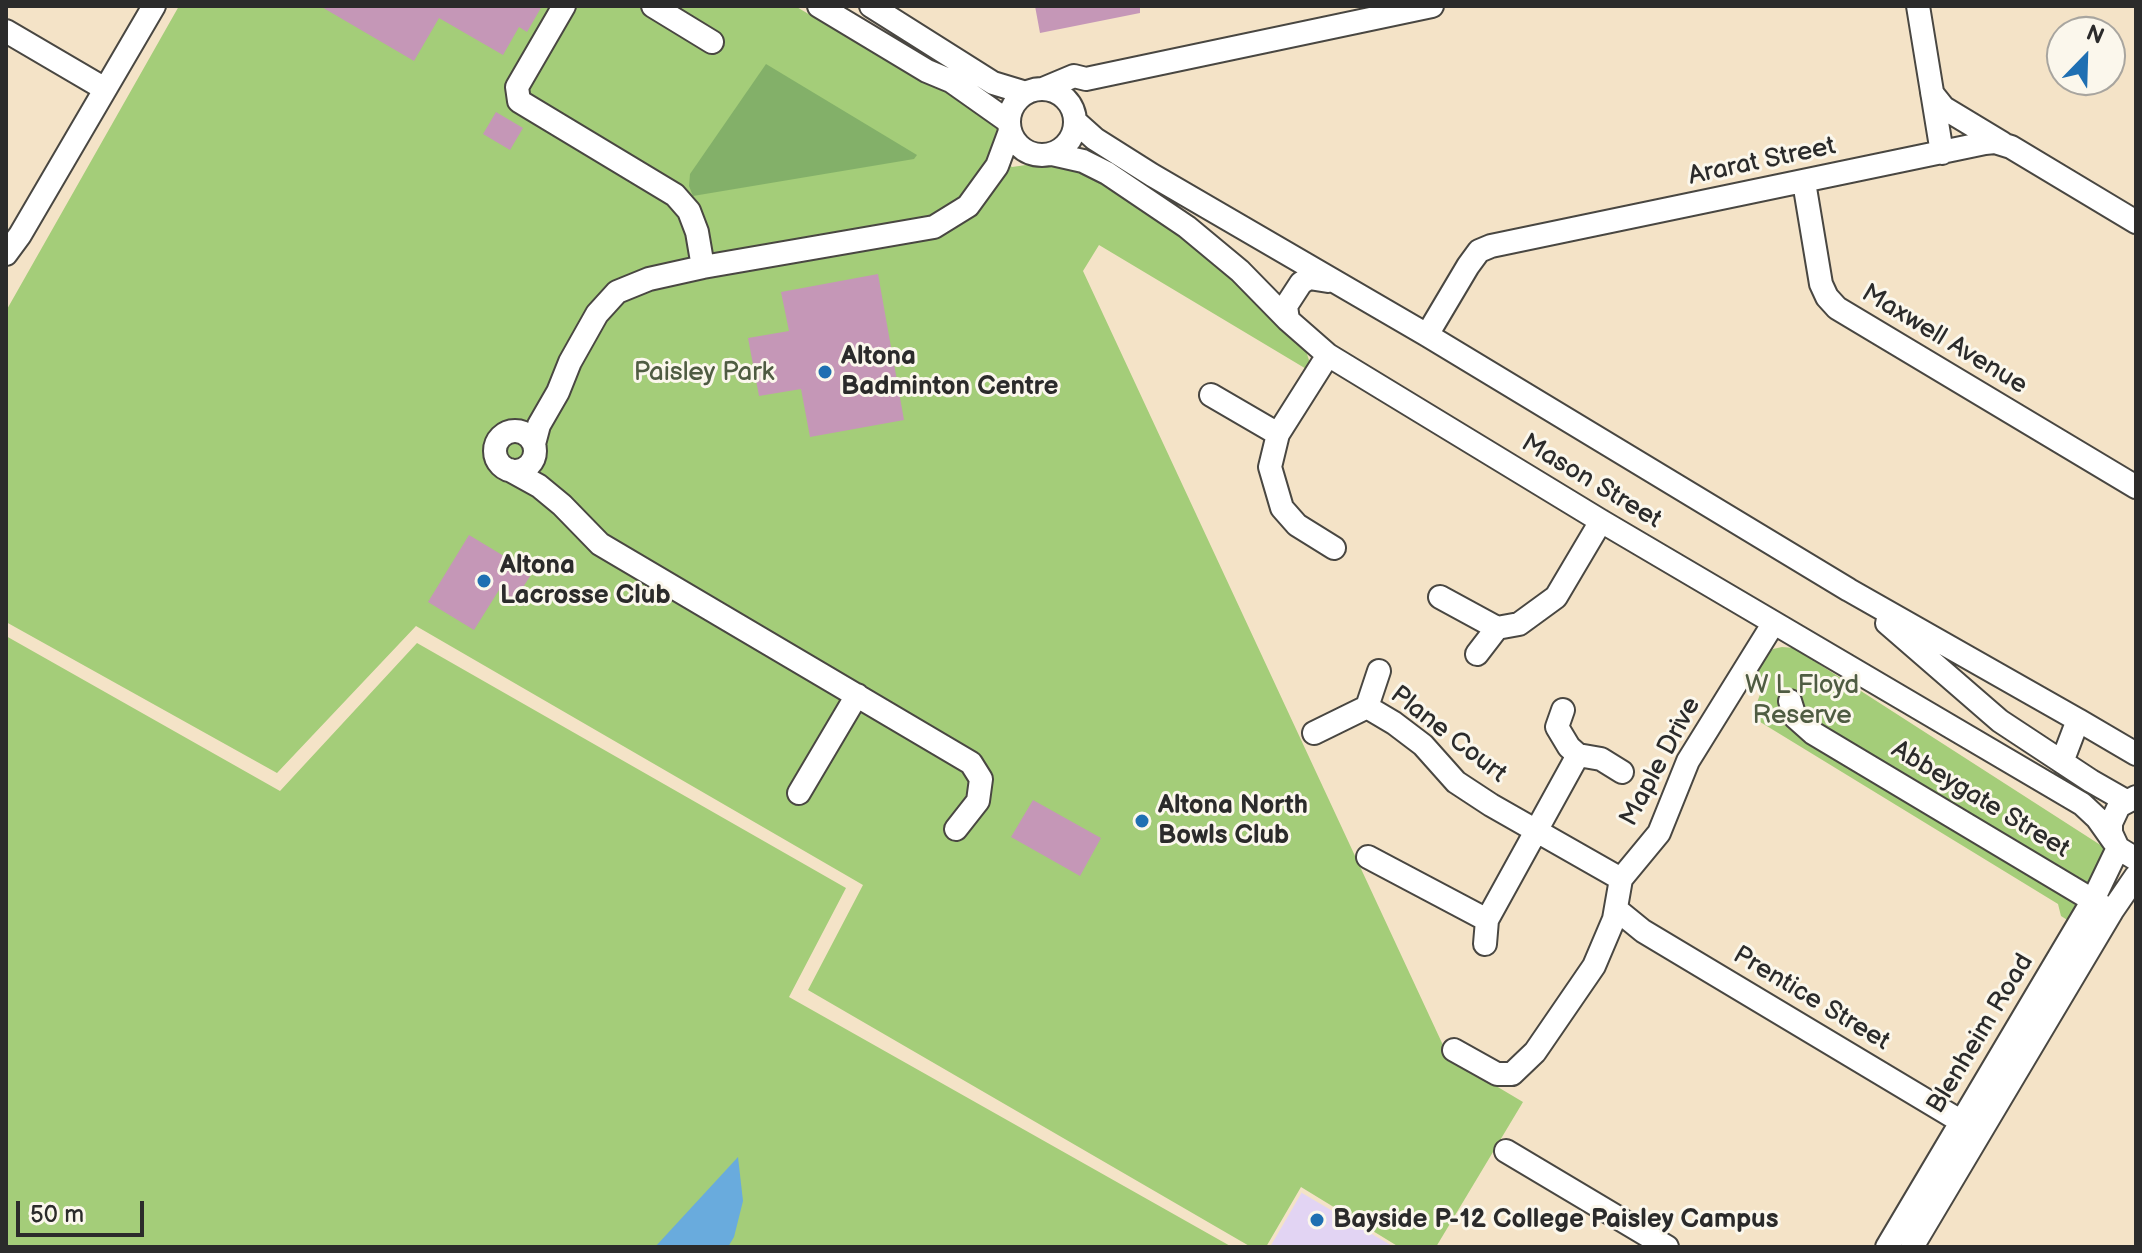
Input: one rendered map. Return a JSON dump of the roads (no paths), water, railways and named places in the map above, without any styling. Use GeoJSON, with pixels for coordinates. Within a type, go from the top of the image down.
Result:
{"type":"FeatureCollection","features":[{"type":"Feature","properties":{"kind":"street"},"geometry":{"type":"LineString","coordinates":[[6,266],[20,235],[154,6]]}},
{"type":"Feature","properties":{"kind":"street"},"geometry":{"type":"LineString","coordinates":[[564,6],[517,87],[519,101],[675,195],[689,211],[697,232],[703,267]]}},
{"type":"Feature","properties":{"kind":"street"},"geometry":{"type":"LineString","coordinates":[[653,6],[712,42]]}},
{"type":"Feature","properties":{"kind":"street"},"geometry":{"type":"LineString","coordinates":[[819,6],[927,71],[951,81],[1010,126],[1023,149],[1045,154]]}},
{"type":"Feature","properties":{"kind":"street"},"geometry":{"type":"LineString","coordinates":[[871,6],[993,83],[1059,93],[1071,105],[1075,118]]}},
{"type":"Feature","properties":{"kind":"street"},"geometry":{"type":"LineString","coordinates":[[956,829],[978,801],[981,779],[971,763],[600,544],[539,486],[499,463],[494,450],[499,437],[511,431],[539,405],[570,362],[597,314],[617,292],[649,279],[703,267],[934,227],[968,206],[997,166],[1014,105],[1034,91],[1069,77],[1086,79],[1364,13],[1432,6]]}},
{"type":"Feature","properties":{"kind":"street"},"geometry":{"type":"LineString","coordinates":[[1918,6],[1942,153]]}},
{"type":"Feature","properties":{"kind":"street"},"geometry":{"type":"LineString","coordinates":[[6,31],[105,89]]}},
{"type":"Feature","properties":{"kind":"street"},"geometry":{"type":"LineString","coordinates":[[997,166],[1067,145],[1086,79]]}},
{"type":"Feature","properties":{"kind":"street"},"geometry":{"type":"LineString","coordinates":[[1932,93],[1944,108],[2136,222]]}},
{"type":"Feature","properties":{"kind":"street","name":"Mason Street"},"geometry":{"type":"LineString","coordinates":[[1075,118],[1095,139],[1152,175],[1427,335],[1849,590],[2136,754]]}},
{"type":"Feature","properties":{"kind":"street","name":"Ararat Street"},"geometry":{"type":"LineString","coordinates":[[1427,335],[1468,266],[1479,251],[1491,246],[1985,143],[2003,144]]}},
{"type":"Feature","properties":{"kind":"street","name":"Mason Street"},"geometry":{"type":"LineString","coordinates":[[1045,154],[1083,161],[1107,173],[1187,227],[1240,271],[1328,355],[1773,624],[2082,804],[2122,850]]}},
{"type":"Feature","properties":{"kind":"street","name":"Maxwell Avenue"},"geometry":{"type":"LineString","coordinates":[[1804,182],[1821,284],[1837,308],[2136,487]]}},
{"type":"Feature","properties":{"kind":"street"},"geometry":{"type":"LineString","coordinates":[[6,254],[20,235]]}},
{"type":"Feature","properties":{"kind":"street"},"geometry":{"type":"LineString","coordinates":[[1288,320],[1286,306],[1301,283],[1309,278],[1334,283]]}},
{"type":"Feature","properties":{"kind":"street"},"geometry":{"type":"LineString","coordinates":[[1328,355],[1278,434],[1270,467],[1282,508],[1297,525],[1334,548]]}},
{"type":"Feature","properties":{"kind":"street"},"geometry":{"type":"LineString","coordinates":[[510,470],[527,467],[539,425],[558,392],[570,362]]}},
{"type":"Feature","properties":{"kind":"street"},"geometry":{"type":"LineString","coordinates":[[1211,395],[1278,434]]}},
{"type":"Feature","properties":{"kind":"street"},"geometry":{"type":"LineString","coordinates":[[511,431],[527,435],[537,464],[562,505]]}},
{"type":"Feature","properties":{"kind":"street"},"geometry":{"type":"LineString","coordinates":[[1440,597],[1497,628],[1519,624],[1556,597],[1601,521]]}},
{"type":"Feature","properties":{"kind":"street","name":"Mason Street"},"geometry":{"type":"LineString","coordinates":[[1849,590],[2000,721],[2062,762],[2131,799]]}},
{"type":"Feature","properties":{"kind":"street","name":"Maple Drive"},"geometry":{"type":"LineString","coordinates":[[1621,879],[1659,833],[1688,761],[1773,624]]}},
{"type":"Feature","properties":{"kind":"street"},"geometry":{"type":"LineString","coordinates":[[1477,654],[1497,628]]}},
{"type":"Feature","properties":{"kind":"street","name":"Plane Court"},"geometry":{"type":"LineString","coordinates":[[1314,733],[1367,707],[1379,671]]}},
{"type":"Feature","properties":{"kind":"street"},"geometry":{"type":"LineString","coordinates":[[799,793],[857,695]]}},
{"type":"Feature","properties":{"kind":"street","name":"Abbeygate Street"},"geometry":{"type":"LineString","coordinates":[[1790,701],[1795,717],[1813,733],[2102,906]]}},
{"type":"Feature","properties":{"kind":"street","name":"Plane Court"},"geometry":{"type":"LineString","coordinates":[[1367,707],[1423,745],[1456,782],[1621,879]]}},
{"type":"Feature","properties":{"kind":"street"},"geometry":{"type":"LineString","coordinates":[[1563,710],[1557,727],[1569,747],[1578,755],[1601,759],[1622,772]]}},
{"type":"Feature","properties":{"kind":"street"},"geometry":{"type":"LineString","coordinates":[[2062,762],[2078,720]]}},
{"type":"Feature","properties":{"kind":"street"},"geometry":{"type":"LineString","coordinates":[[1485,944],[1487,920],[1578,755]]}},
{"type":"Feature","properties":{"kind":"street","name":"Blenheim Road"},"geometry":{"type":"LineString","coordinates":[[1887,1247],[1970,1127],[2102,906],[2122,850],[2111,823],[2114,814],[2131,799]]}},
{"type":"Feature","properties":{"kind":"street"},"geometry":{"type":"LineString","coordinates":[[1368,857],[1487,920]]}},
{"type":"Feature","properties":{"kind":"street","name":"Blenheim Road"},"geometry":{"type":"LineString","coordinates":[[2102,906],[2136,876]]}},
{"type":"Feature","properties":{"kind":"street"},"geometry":{"type":"LineString","coordinates":[[1454,1050],[1497,1074],[1512,1074],[1535,1052],[1594,966],[1614,919],[1621,879]]}},
{"type":"Feature","properties":{"kind":"street","name":"Prentice Street"},"geometry":{"type":"LineString","coordinates":[[1616,909],[1643,931],[1970,1127]]}},
{"type":"Feature","properties":{"kind":"street","name":"Blenheim Road"},"geometry":{"type":"LineString","coordinates":[[1912,1247],[1970,1127]]}},
{"type":"Feature","properties":{"kind":"street"},"geometry":{"type":"LineString","coordinates":[[1506,1151],[1667,1247]]}},
{"type":"Feature","properties":{"kind":"water"},"geometry":{"type":"Polygon","coordinates":[[[738,1157],[743,1201],[734,1237],[728,1247],[655,1247],[738,1157]]]}},
{"type":"Feature","properties":{"kind":"place","name":"Altona Badminton Centre"},"geometry":{"type":"Point","coordinates":[825,372]}},
{"type":"Feature","properties":{"kind":"place","name":"Altona Lacrosse Club"},"geometry":{"type":"Point","coordinates":[484,581]}},
{"type":"Feature","properties":{"kind":"place","name":"Altona North Bowls Club"},"geometry":{"type":"Point","coordinates":[1142,821]}},
{"type":"Feature","properties":{"kind":"place","name":"Bayside P-12 College Paisley Campus"},"geometry":{"type":"Point","coordinates":[1317,1220]}},
{"type":"Feature","properties":{"kind":"park label","name":"Paisley Park"},"geometry":{"type":"Point","coordinates":[704,373]}},
{"type":"Feature","properties":{"kind":"park label","name":"W L Floyd Reserve"},"geometry":{"type":"Point","coordinates":[1802,701]}}]}
